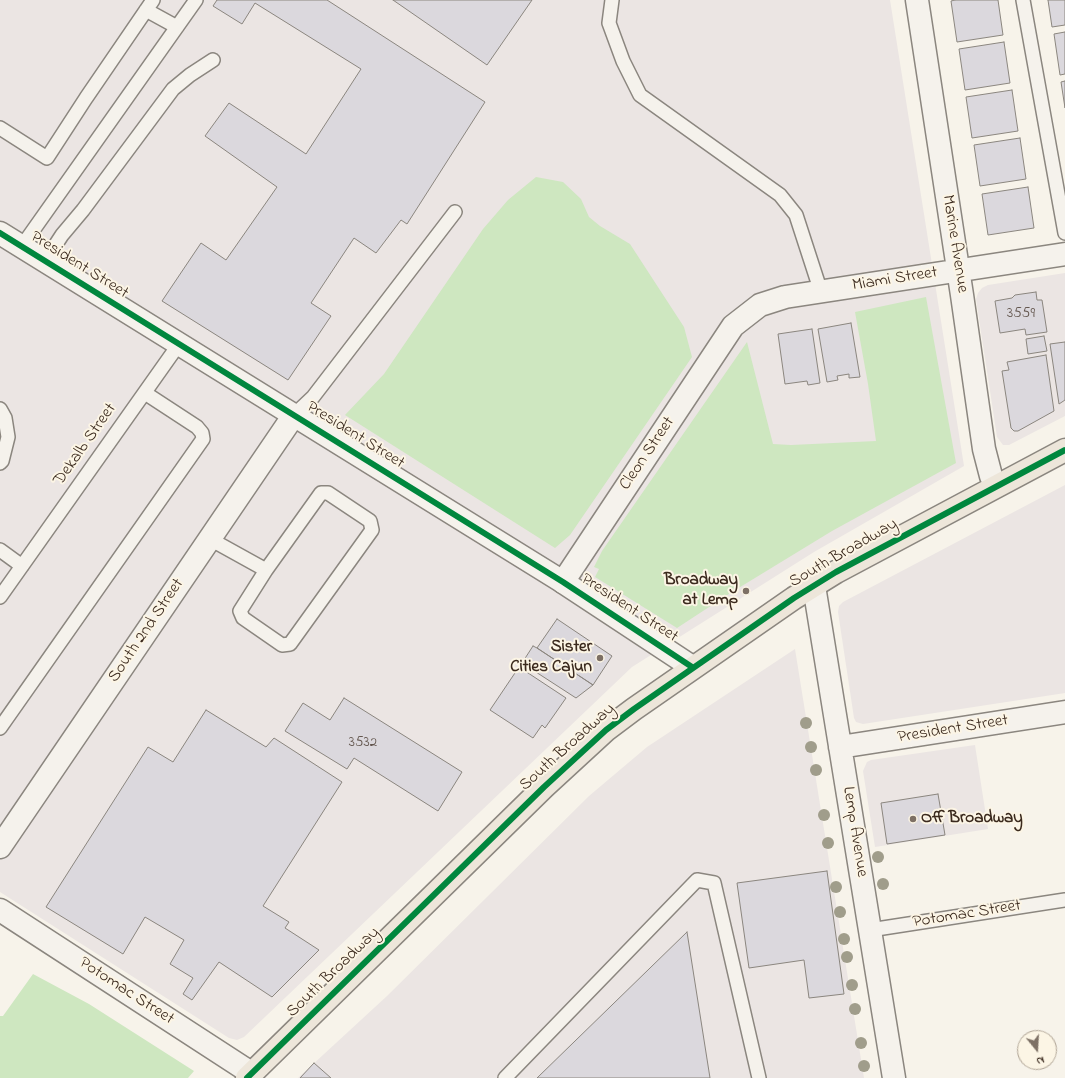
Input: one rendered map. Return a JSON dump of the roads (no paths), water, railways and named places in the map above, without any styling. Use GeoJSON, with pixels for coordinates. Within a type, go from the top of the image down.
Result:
{"type":"FeatureCollection","features":[{"type":"Feature","properties":{"kind":"main road","name":"South Broadway"},"geometry":{"type":"LineString","coordinates":[[249,1076],[576,756],[628,713],[794,598],[836,572],[1065,450]]}},
{"type":"Feature","properties":{"kind":"street","name":"Marine Avenue"},"geometry":{"type":"LineString","coordinates":[[917,0],[984,449],[991,476],[996,486]]}},
{"type":"Feature","properties":{"kind":"street","name":"President Street"},"geometry":{"type":"LineString","coordinates":[[0,233],[563,582],[692,668]]}},
{"type":"Feature","properties":{"kind":"street","name":"Miami Street"},"geometry":{"type":"LineString","coordinates":[[733,326],[760,305],[785,297],[1065,254]]}},
{"type":"Feature","properties":{"kind":"street","name":"Cleon Street"},"geometry":{"type":"LineString","coordinates":[[563,582],[733,326]]}},
{"type":"Feature","properties":{"kind":"street","name":"South 2nd Street"},"geometry":{"type":"LineString","coordinates":[[0,847],[294,415]]}},
{"type":"Feature","properties":{"kind":"street","name":"Lemp Avenue"},"geometry":{"type":"LineString","coordinates":[[814,586],[894,1078]]}},
{"type":"Feature","properties":{"kind":"street","name":"President Street"},"geometry":{"type":"LineString","coordinates":[[840,747],[1065,712]]}},
{"type":"Feature","properties":{"kind":"street","name":"Potomac Street"},"geometry":{"type":"LineString","coordinates":[[0,910],[249,1076]]}},
{"type":"Feature","properties":{"kind":"lane"},"geometry":{"type":"LineString","coordinates":[[22,246],[196,0]]}},
{"type":"Feature","properties":{"kind":"lane"},"geometry":{"type":"LineString","coordinates":[[612,0],[609,22],[623,61],[640,95],[780,195],[796,215],[821,292]]}},
{"type":"Feature","properties":{"kind":"lane"},"geometry":{"type":"LineString","coordinates":[[1022,0],[1065,233]]}},
{"type":"Feature","properties":{"kind":"lane"},"geometry":{"type":"LineString","coordinates":[[0,128],[47,158],[149,5],[177,27]]}},
{"type":"Feature","properties":{"kind":"lane"},"geometry":{"type":"LineString","coordinates":[[45,261],[62,235],[83,210],[173,89],[190,75],[213,60]]}},
{"type":"Feature","properties":{"kind":"lane"},"geometry":{"type":"LineString","coordinates":[[294,415],[313,397],[455,212]]}},
{"type":"Feature","properties":{"kind":"lane","name":"Dekalb Street"},"geometry":{"type":"LineString","coordinates":[[0,597],[179,344]]}},
{"type":"Feature","properties":{"kind":"lane"},"geometry":{"type":"LineString","coordinates":[[0,728],[203,439],[202,434],[197,427],[145,393]]}},
{"type":"Feature","properties":{"kind":"lane"},"geometry":{"type":"LineString","coordinates":[[0,409],[5,418],[8,437],[0,463]]}},
{"type":"Feature","properties":{"kind":"lane"},"geometry":{"type":"LineString","coordinates":[[328,493],[370,521],[372,530],[290,644],[282,645],[243,618],[240,611],[266,570],[320,494],[328,493]]}},
{"type":"Feature","properties":{"kind":"lane"},"geometry":{"type":"LineString","coordinates":[[210,539],[266,570]]}},
{"type":"Feature","properties":{"kind":"lane"},"geometry":{"type":"LineString","coordinates":[[0,550],[22,566]]}},
{"type":"Feature","properties":{"kind":"lane"},"geometry":{"type":"LineString","coordinates":[[505,1078],[697,880],[714,883],[759,1078]]}},
{"type":"Feature","properties":{"kind":"lane","name":"Potomac Street"},"geometry":{"type":"LineString","coordinates":[[870,930],[1065,900]]}},
{"type":"Feature","properties":{"kind":"place","name":"Broadway at Lemp"},"geometry":{"type":"Point","coordinates":[746,591]}},
{"type":"Feature","properties":{"kind":"place","name":"Sister Cities Cajun"},"geometry":{"type":"Point","coordinates":[600,658]}},
{"type":"Feature","properties":{"kind":"place","name":"Off Broadway"},"geometry":{"type":"Point","coordinates":[913,819]}}]}
